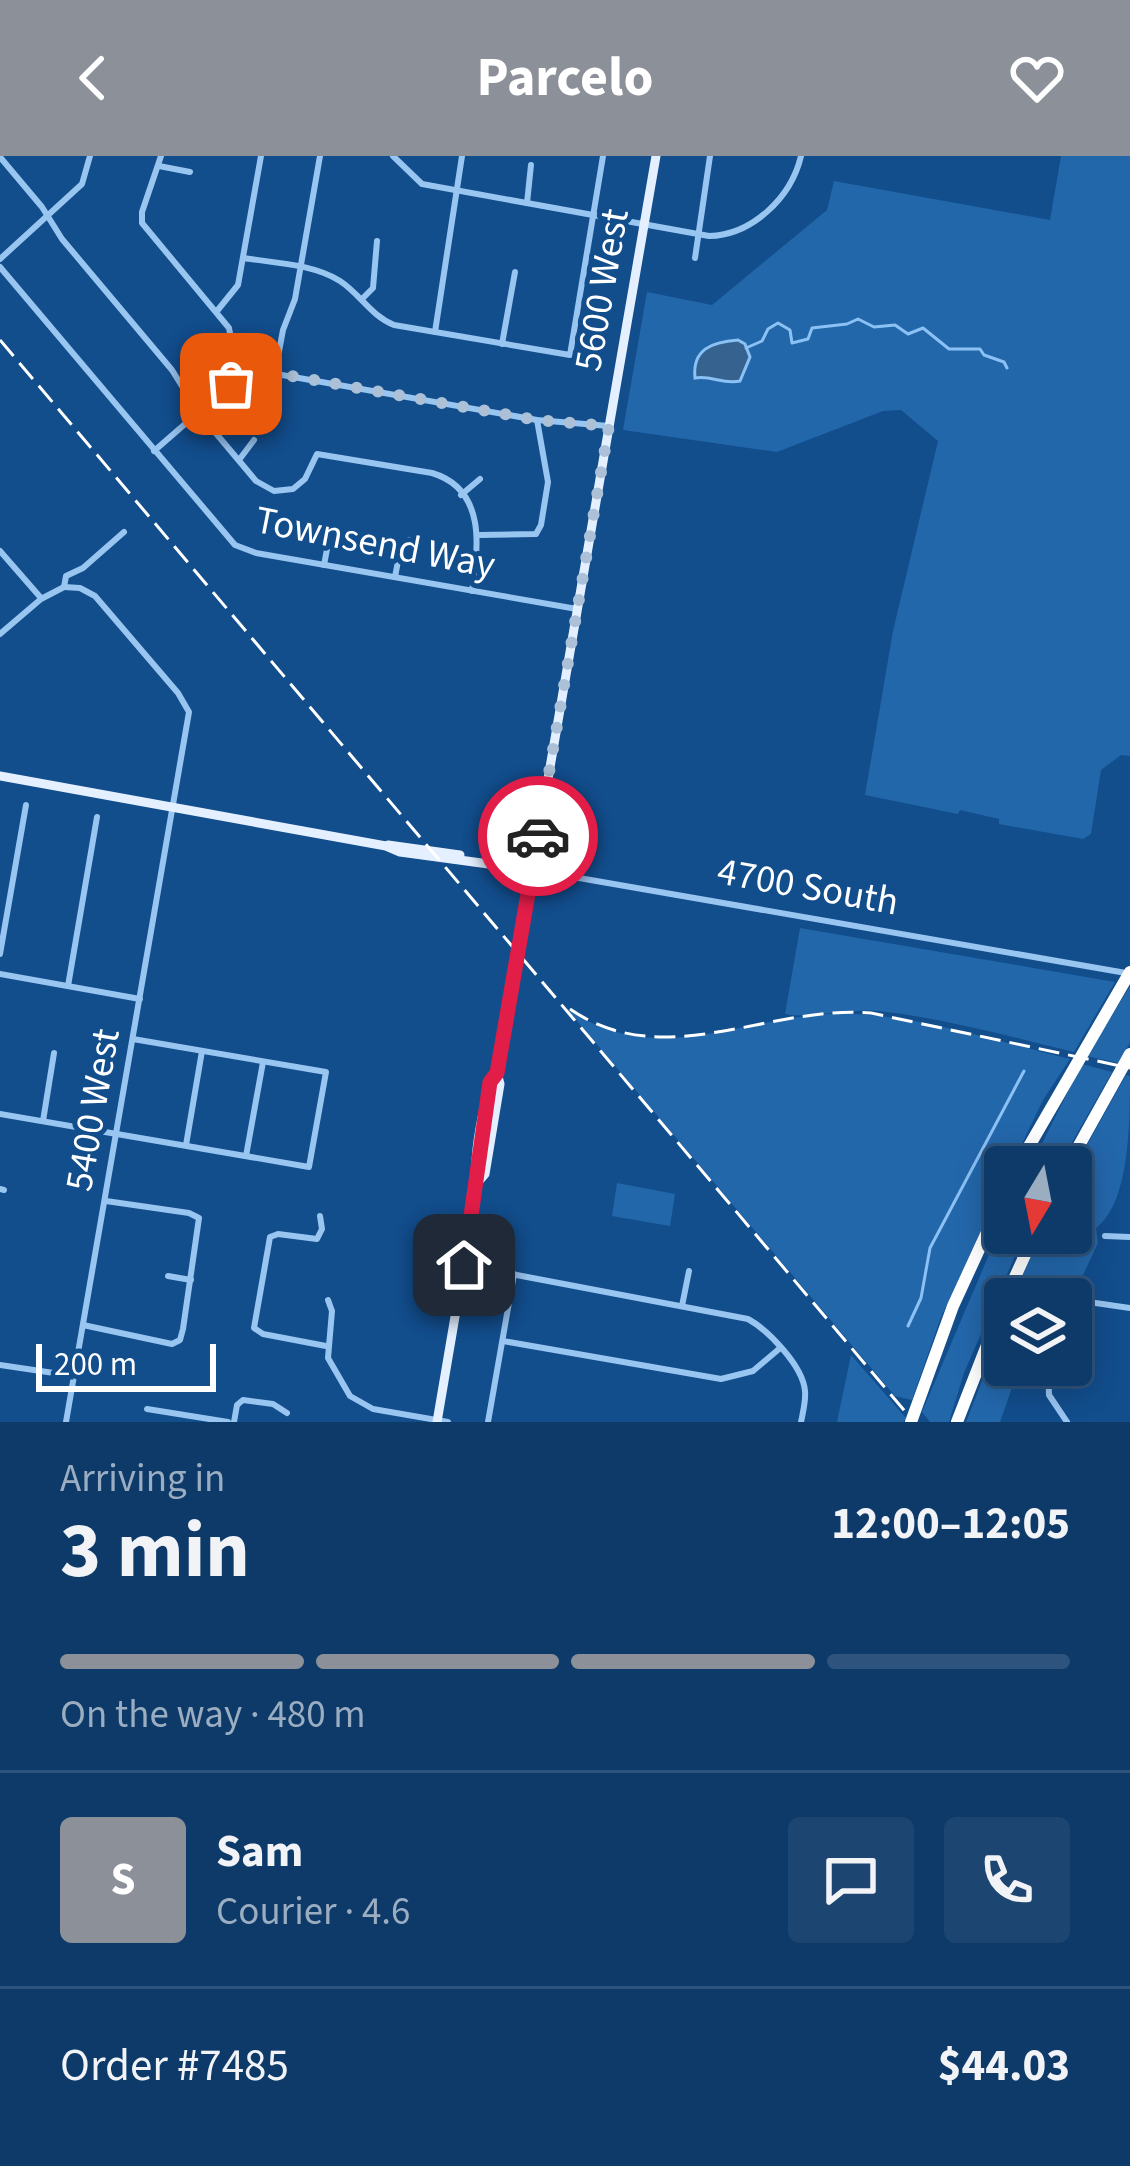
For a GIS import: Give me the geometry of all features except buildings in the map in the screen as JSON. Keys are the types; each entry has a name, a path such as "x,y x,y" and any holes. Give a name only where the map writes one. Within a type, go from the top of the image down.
{"highway":[{"path":"1029,1146 1130,973"},
{"path":"1079,1146 1130,1054"},
{"path":"911,1422 953,1306 984,1238"},
{"path":"957,1422 984,1353"}],"main road":[{"name":"5600 West","path":"440,1421 656,156"},
{"name":"4700 South","path":"0,776 532,870"}],"street":[{"path":"0,263 82,184 90,156"},
{"path":"160,156 142,223 229,328 245,376"},
{"path":"216,312 238,285 261,156"},
{"path":"275,373 320,156"},
{"path":"393,156 422,184 725,235 749,226 784,194 801,156"},
{"path":"435,332 462,156"},
{"path":"244,258 300,267 338,280 385,321 570,356 603,156"},
{"path":"695,258 710,156"},
{"path":"0,157 256,481 274,491 299,485 317,454 438,474 461,495 480,535 472,591"},
{"path":"527,203 531,165"},
{"path":"159,166 190,172"},
{"path":"361,300 373,287 377,242"},
{"name":"Townsend Way","path":"0,263 235,545 256,553 578,609"},
{"path":"502,344 515,272"},
{"path":"154,451 245,376 275,373 537,420 609,426"},
{"path":"480,535 536,535 541,526 548,464 537,420"},
{"path":"239,460 254,440"},
{"path":"461,495 480,479"},
{"path":"0,634 41,599 64,587 66,576 83,568 124,532"},
{"path":"324,565 328,544 337,532"},
{"path":"395,577 399,556 409,540"},
{"path":"0,551 41,599"},
{"name":"5400 West","path":"64,587 95,596 186,703 189,716 66,1422"},
{"path":"0,954 26,805"},
{"path":"68,986 97,818"},
{"name":"4700 South","path":"532,870 1130,973"},
{"path":"0,974 140,999"},
{"path":"0,1114 309,1167 326,1072 133,1039"},
{"path":"186,1145 202,1051"},
{"path":"43,1122 54,1054"},
{"path":"246,1156 263,1062"},
{"path":"83,1325 169,1344 180,1340 191,1280 198,1216 105,1201"},
{"path":"320,1216 322,1229 316,1239 270,1237 255,1330 326,1346"},
{"path":"1105,1235 1130,1237"},
{"path":"464,1265 748,1318 779,1349 803,1384 801,1422"},
{"path":"682,1306 688,1270"},
{"path":"488,1422 514,1274"},
{"path":"168,1276 191,1280"},
{"path":"328,1300 332,1311 326,1346 346,1392 373,1409 440,1421"},
{"path":"1092,1302 1130,1308"},
{"path":"503,1341 721,1379 747,1374 779,1349"},
{"path":"0,1365 74,1376"},
{"path":"1048,1386 1048,1395 1067,1422"},
{"path":"147,1409 231,1422 243,1400 273,1404 287,1413"},
{"path":"370,1422 373,1409"},
{"path":"165,1422 167,1412"}],"shaded area":[{"path":"1061,156 1130,156 1130,756 1121,755 1101,770 1091,834 1083,839 999,824 999,819 960,810 958,814 865,795 893,631 938,441 901,410 883,411 777,452 623,430 647,292 712,305 827,210 834,181 1050,220"},
{"path":"738,340 750,357 740,381 695,378 700,354"},
{"path":"800,928 1115,982 1074,1052 903,1014 868,1010 785,1014"},
{"path":"1130,986 1130,1043 1118,1063 1087,1056"},
{"path":"567,1009 603,1028 673,1038 815,1015 880,1016 1070,1059 1021,1146 984,1146 984,1224 941,1317 912,1400 895,1396"},
{"path":"1082,1064 1112,1072 1070,1146 1041,1146"},
{"path":"1126,1075 1130,1076 1122,1181 1116,1200 1096,1228 1098,1243 1082,1278 1022,1278 1032,1254 1092,1254 1092,1146 1087,1146"},
{"path":"617,1183 675,1194 670,1226 612,1216"},
{"path":"989,1254 1016,1254 1005,1278 984,1278 984,1327 949,1422 930,1422 922,1412"},
{"path":"851,1355 906,1418 904,1422 837,1422"},
{"path":"984,1376 984,1386 1013,1386 1000,1422 966,1422"}],"waterway":[{"path":"746,348 762,341 778,323 790,330 792,343 808,339 812,328 858,319 874,327 895,325 908,334 923,328 949,349 980,349 1007,368"},
{"path":"908,1326 921,1298 930,1248 1024,1071"}],"railway":[{"path":"0,340 914,1422"},
{"path":"570,1009 606,1027 642,1036 680,1036 833,1013 871,1013 1130,1068"}],"way so far":[{"path":"231,384 253,373 275,373 537,420 609,426 538,836"}],"route":[{"path":"464,1265 478,1182 474,1172 490,1082 497,1073 538,836"}]}
